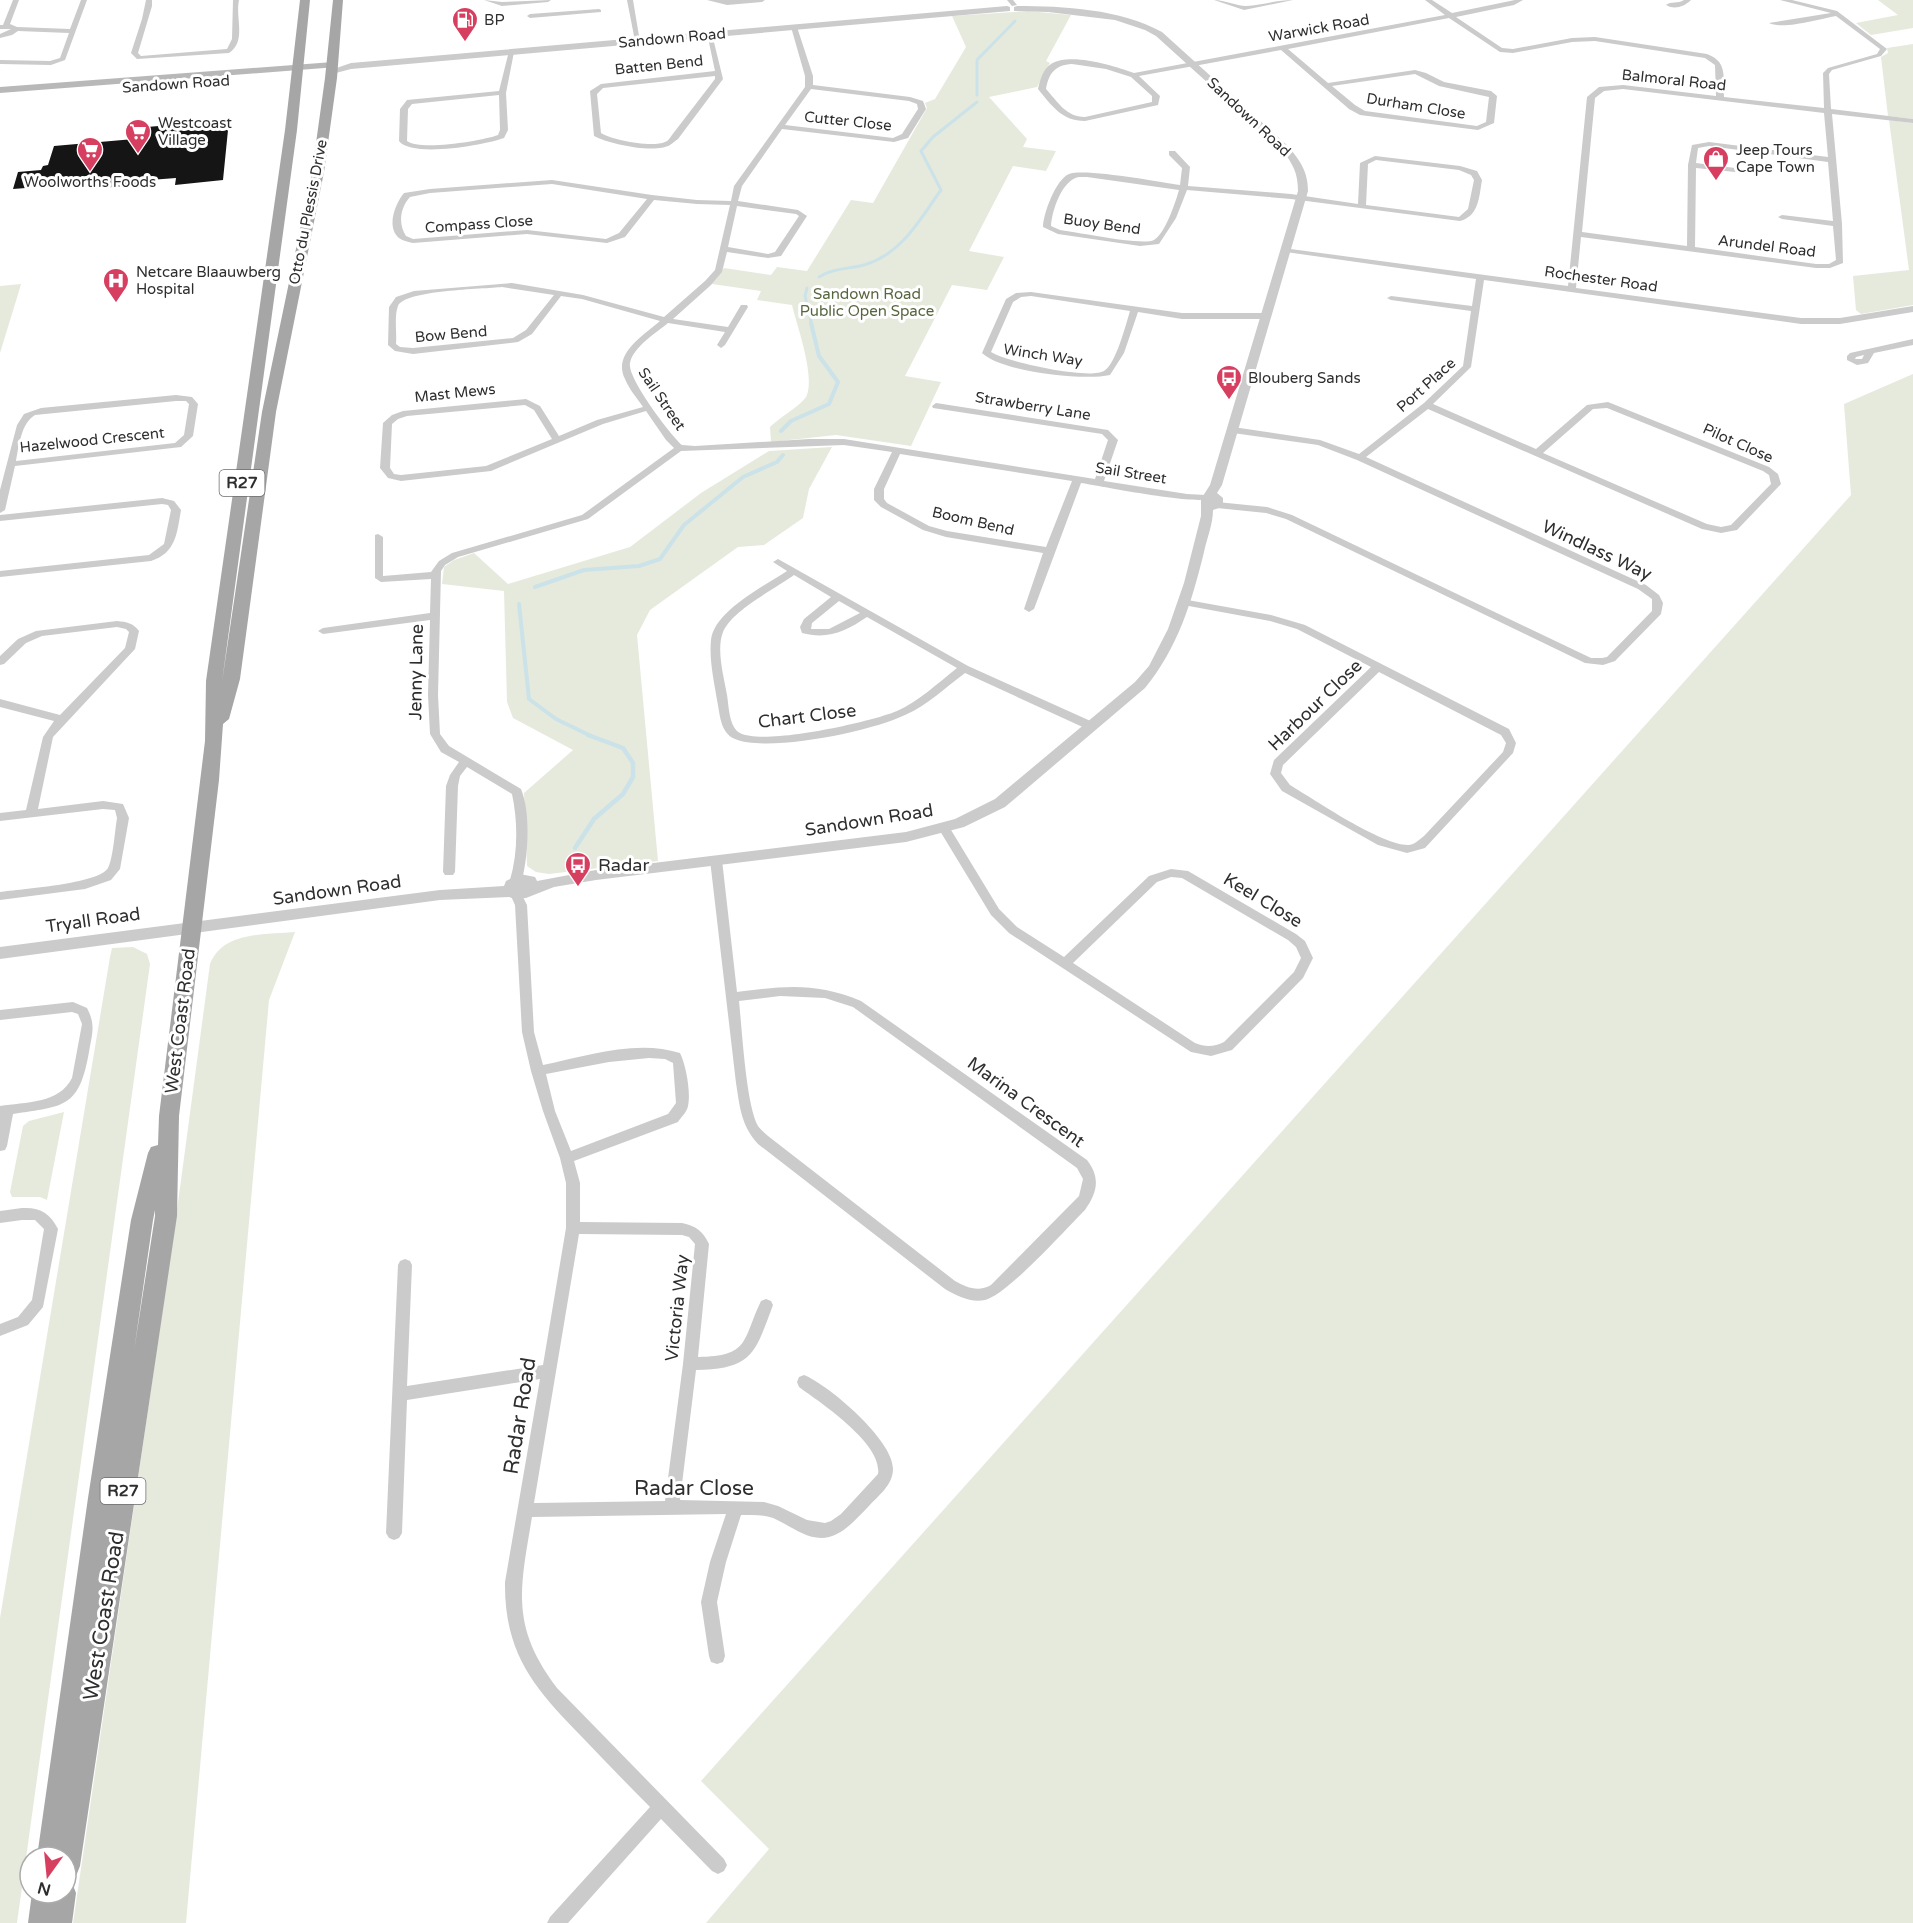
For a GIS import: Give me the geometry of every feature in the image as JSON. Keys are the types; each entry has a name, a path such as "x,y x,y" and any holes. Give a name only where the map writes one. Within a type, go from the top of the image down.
{"main road":[{"name":"Otto du Plessis Drive","path":"191,926 214,741 214,681 298,71 297,61 305,0"},
{"name":"Otto du Plessis Drive","path":"214,741 232,679 268,412 315,189 332,68 338,0"},
{"name":"Sandown Road","path":"0,98 332,68"},
{"name":"Sandown Road","path":"0,90 298,71"},
{"name":"West Coast Road","path":"69,1845 166,1216 169,1116 191,926"},
{"name":"West Coast Road","path":"53,1845 100,1498 142,1220 169,1116"},
{"path":"42,1923 44,1905"},
{"path":"58,1923 60,1905"}],"street":[{"path":"16,0 3,27 73,31"},
{"path":"0,62 59,61 65,57 84,0"},
{"path":"149,0 148,14 141,28 134,53 139,58 229,51 234,45 237,22 234,6 236,0"},
{"path":"487,0 502,4 548,0"},
{"path":"630,0 638,41"},
{"path":"710,0 727,3 762,0"},
{"path":"1217,0 1236,7 1247,8 1290,0"},
{"path":"1428,0 1494,47 1504,50 1595,39 1713,58 1719,65 1720,98"},
{"name":"Warwick Road","path":"1134,75 1451,16 1520,0"},
{"path":"1669,5 1683,4 1688,0"},
{"path":"1783,0 1820,7 1839,14"},
{"name":"Sandown Road","path":"191,926 229,924 440,895 488,891 906,837 944,828 974,817 1000,803 1140,685 1155,668 1169,645 1301,197 1303,178 1291,154 1159,34 1133,22 1061,10 1013,6 875,23 709,34 332,68"},
{"path":"530,16 563,10 599,11"},
{"path":"1772,22 1788,23 1839,14"},
{"name":"Arundel Road","path":"1577,234 1816,266 1830,266 1841,259 1825,74 1827,71 1880,55 1884,51 1881,46 1839,14"},
{"path":"794,27 809,76 808,87"},
{"path":"0,36 13,33 15,28"},
{"name":"Batten Bend","path":"709,34 718,73 718,83 675,137 667,144 651,146 604,140 597,134 593,93 601,86 718,73"},
{"name":"Durham Close","path":"1283,48 1353,107 1369,115 1470,128 1488,125 1494,102 1493,96 1488,93 1442,84 1415,72 1327,85"},
{"path":"502,93 410,102 404,109 403,141 409,146 422,147 498,138 504,130 502,93 511,52"},
{"path":"1060,63 1114,69 1134,75 1156,96 1155,103 1085,119 1065,116 1042,89 1049,70 1060,63"},
{"name":"Sail Street","path":"808,87 740,183 721,264 715,275 632,350 625,364 628,378 679,448 713,449 835,441 1188,497 1211,503"},
{"name":"Cutter Close","path":"780,127 894,141 906,135 922,107 910,99 808,87"},
{"name":"Balmoral Road","path":"1572,289 1592,94 1606,87 1623,87 1913,121"},
{"path":"1691,249 1693,149 1704,144 1832,160"},
{"path":"1173,153 1186,167 1185,187"},
{"name":"Buoy Bend","path":"1185,187 1166,231 1159,240 1151,243 1058,232 1050,229 1046,224 1064,183 1072,176 1089,175 1185,187 1229,193 1301,197 1362,206 1463,218 1472,213 1478,180 1474,173 1465,169 1375,158 1364,163 1362,170 1362,206"},
{"path":"1692,165 1735,170"},
{"name":"Compass Close","path":"652,196 622,235 607,241 527,232 413,241 403,238 398,230 398,210 407,195 552,182 652,196 734,203 798,212 803,217 778,254 768,256 724,249"},
{"path":"1782,217 1838,224"},
{"name":"Rochester Road","path":"1286,250 1812,322 1840,321 1913,309"},
{"name":"Port Place","path":"1360,458 1427,405 1467,367 1480,276"},
{"name":"Bow Bend","path":"560,293 530,332 515,340 413,351 398,350 392,345 394,304 406,295 502,285 560,293 605,301 666,320 730,330"},
{"name":"Winch Way","path":"1135,309 1112,367 1102,375 1080,375 1002,362 989,358 986,353 1009,301 1019,295 1031,294 1210,318 1266,316"},
{"path":"1391,297 1476,309"},
{"path":"721,345 744,306"},
{"path":"1871,351 1913,342"},
{"name":"Hazelwood Crescent","path":"176,398 189,399 194,404 188,436 178,445 11,464 23,422 30,415 41,411 176,398"},
{"name":"Mast Mews","path":"557,440 537,408 526,402 406,413 395,417 388,423 385,468 391,476 401,478 488,469 600,422 648,408"},
{"name":"Pilot Close","path":"1427,405 1713,530 1734,528 1776,484 1773,474 1766,470 1608,405 1590,407 1537,453"},
{"name":"Strawberry Lane","path":"936,406 1105,432 1113,440 1099,483"},
{"name":"Windlass Way","path":"1211,503 1289,517 1589,661 1598,662 1611,659 1657,612 1659,606 1651,592 1360,458 1320,444 1233,430"},
{"path":"378,537 378,576 381,579 436,575 442,563 455,555 585,517 679,448"},
{"name":"Boom Bend","path":"897,451 879,489 879,500 884,505 926,528 946,534 1049,551"},
{"path":"0,510 11,464"},
{"path":"1029,609 1077,480"},
{"path":"0,518 162,501 171,503 176,510 169,546 160,555 151,558 0,574"},
{"path":"778,562 865,614 964,668 1090,726"},
{"name":"Chart Close","path":"794,571 736,611 718,632 716,645 727,724 733,734 743,739 762,740 837,731 869,724 900,714 964,668"},
{"name":"Jenny Lane","path":"436,575 433,728 441,744 465,762 505,783 518,795 521,886"},
{"path":"837,597 808,621 806,631 814,634 829,633 865,614"},
{"name":"Harbour Close","path":"1182,602 1288,622 1378,667 1505,732 1511,743 1508,753 1428,839 1413,848 1401,849 1383,843 1286,788 1275,774 1278,763 1378,667"},
{"path":"323,631 435,616"},
{"path":"0,662 22,641 40,633 117,624 131,627 134,638 130,649 61,719 48,737 31,813"},
{"path":"0,703 61,719"},
{"path":"449,872 452,786 455,775 465,762"},
{"path":"0,817 103,805 119,807 123,818 114,868 107,877 85,885 0,896"},
{"name":"Keel Close","path":"944,828 1003,921 1064,964 1192,1048 1208,1052 1228,1046 1299,975 1307,958 1301,944 1292,937 1192,878 1171,873 1153,879 1064,964"},
{"name":"Marina Crescent","path":"716,860 742,1083 747,1113 753,1129 763,1140 960,1291 984,1294 996,1289 1080,1206 1086,1197 1091,1182 1082,1164 857,1004 830,994 806,990 732,997"},
{"name":"Radar Road","path":"521,886 528,1032 537,1071 567,1158 573,1183 573,1228 512,1601 519,1640 535,1674 551,1694 660,1808 718,1864"},
{"name":"Tryall Road","path":"0,953 191,926"},
{"path":"0,1015 66,1006 83,1011 87,1019 78,1078 73,1088 64,1097 51,1103 4,1110 0,1146"},
{"path":"537,1071 606,1058 664,1052 676,1057 679,1063 681,1108 674,1118 567,1158"},
{"path":"0,1217 26,1213 37,1215 45,1219 51,1229 40,1297 35,1309 23,1321 0,1330"},
{"name":"Victoria Way","path":"573,1228 682,1229 697,1234 702,1244 690,1364 671,1509"},
{"path":"394,1533 405,1265"},
{"path":"690,1364 717,1364 739,1359 750,1347 766,1305"},
{"path":"400,1394 549,1371"},
{"name":"Radar Close","path":"526,1510 736,1507 771,1510 814,1529 830,1529 846,1520 885,1476 887,1464 880,1450 837,1406 804,1382"},
{"path":"717,1656 709,1602 717,1562 736,1507"},
{"path":"556,1923 660,1808"}],"green space":[{"path":"1878,0 1913,0 1913,28 1871,35 1856,23 1898,15"},
{"name":"Sandown Road Public Open Space","path":"1028,11 1071,15 1046,61 1050,63 1037,87 989,97 1027,139 1023,147 1056,151 1046,171 1013,166 969,251 1004,257 987,290 952,285 905,376 941,382 911,446 836,435 771,442 770,427 806,397 808,388 807,365 792,305 757,300 761,291 712,284 724,268 771,275 777,267 807,271 851,200 873,203 927,108 925,103 935,99 966,47 952,16"},
{"path":"1913,44 1913,119 1888,116 1881,57 1888,53 1887,48"},
{"path":"1889,120 1913,123 1913,305 1861,314 1856,310 1853,276 1909,270"},
{"path":"21,284 19,291 0,353 0,286"},
{"path":"1913,374 1913,1923 706,1923 769,1849 701,1781 1851,495 1844,404"},
{"path":"832,447 809,489 803,518 764,545 738,547 650,610 637,635 658,861 549,874 536,872 527,866 524,793 573,750 513,718 507,702 504,591 442,584 444,567 454,560 474,553 508,584 630,547 701,493 769,451"},
{"path":"295,932 269,1000 186,1923 73,1923 76,1905 78,1905 78,1889 175,1225 210,964 216,953 225,946 235,940 258,935"},
{"path":"133,947 147,954 150,964 28,1845 18,1845 19,1905 17,1923 0,1923 0,1618 112,948"},
{"path":"64,1112 47,1200 40,1197 12,1197 10,1192 23,1126 29,1121"}],"building":[{"name":"Westcoast Village","path":"229,120 223,180 175,185 176,178 150,180 149,184 88,189 89,183 13,189 18,172 41,170 43,166 48,165 54,146 134,139 135,135 145,134 147,127"}],"waterway":[{"path":"977,95 977,60 1015,21"},
{"path":"819,277 877,260 900,244 941,190 921,151 933,137 977,102"},
{"path":"807,288 805,296 812,325"},
{"path":"781,431 791,421 829,404 838,382 819,356 811,323"},
{"path":"535,587 584,570 639,566 660,559 684,525 743,477 777,462 783,455"},
{"path":"519,604 529,699 556,719 591,736"},
{"path":"575,848 594,819 623,794 633,777 633,763 623,748 588,735"}],"place":[{"name":"BP","path":"465,43"},
{"name":"Westcoast Village","path":"138,155"},
{"name":"Woolworths Foods","path":"90,173"},
{"name":"Jeep Tours Cape Town","path":"1716,182"},
{"name":"Netcare Blaauwberg Hospital","path":"116,304"},
{"name":"Blouberg Sands","path":"1229,401"},
{"name":"Radar","path":"578,888"}]}
